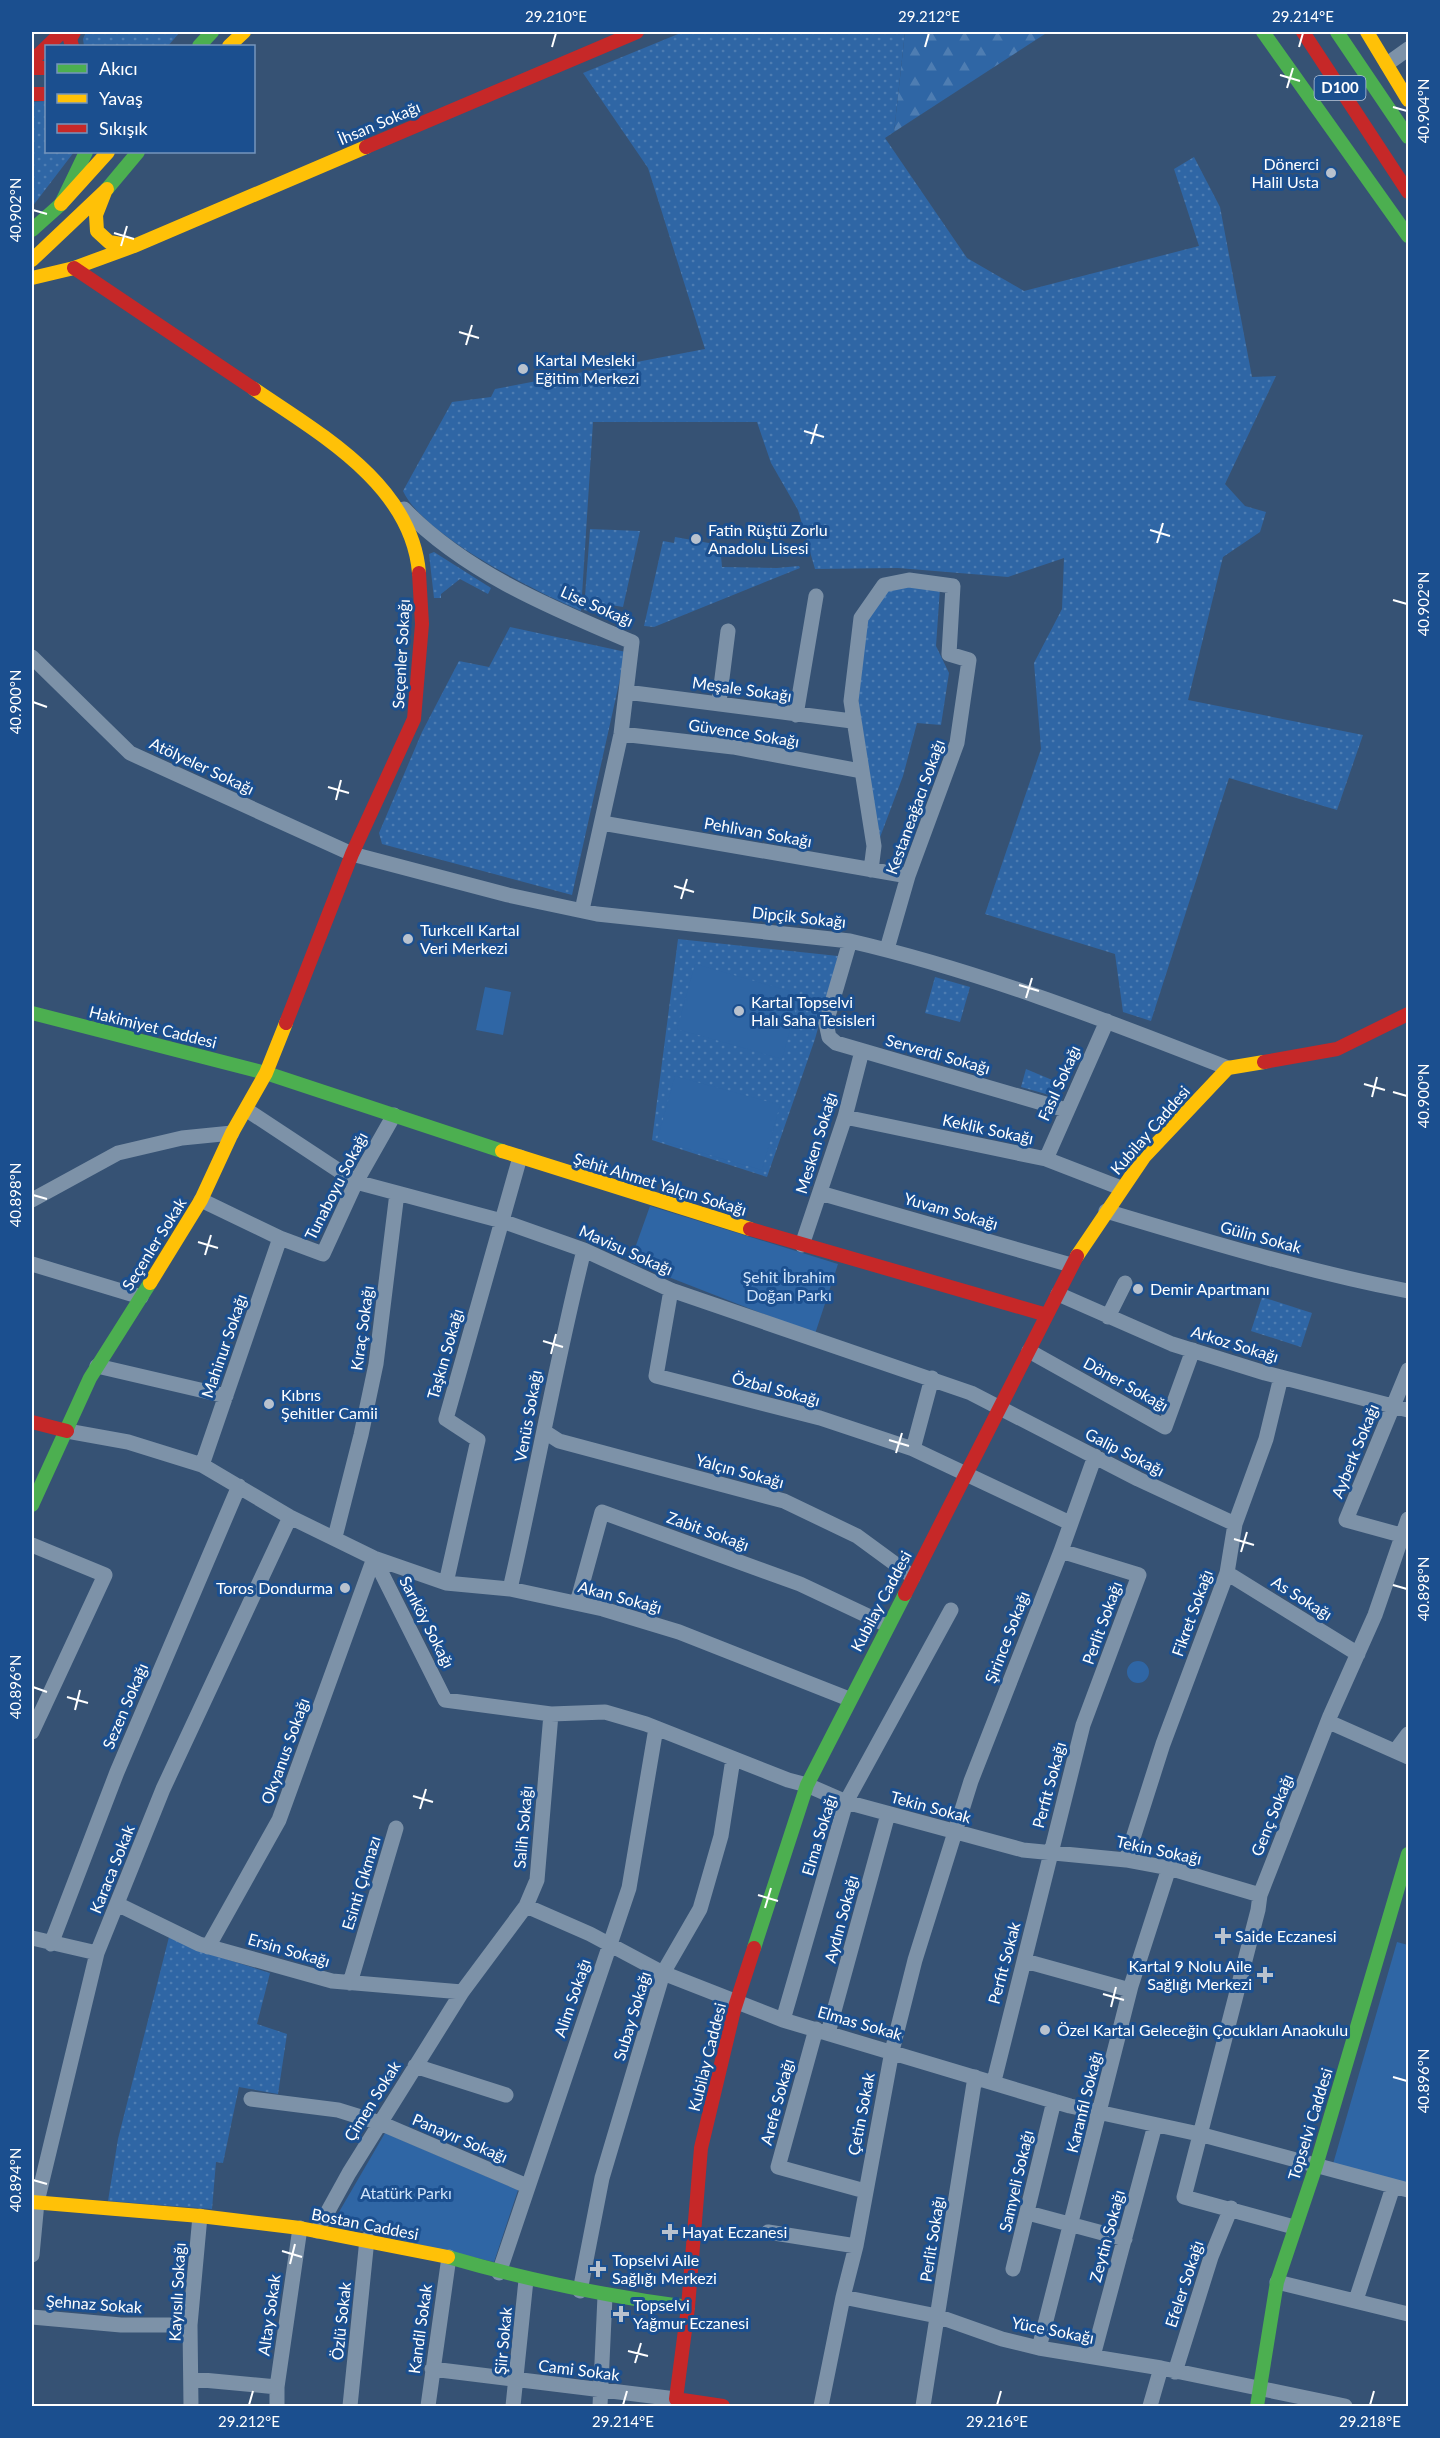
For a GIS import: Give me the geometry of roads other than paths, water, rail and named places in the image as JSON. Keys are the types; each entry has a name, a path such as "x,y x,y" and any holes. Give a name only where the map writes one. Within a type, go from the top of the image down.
{"main road":[{"path":"49,45 62,32"},
{"path":"192,45 211,32"},
{"path":"200,45 211,32"},
{"path":"230,45 244,32"},
{"path":"591,32 605,44"},
{"name":"İhsan Sokağı","path":"32,278 74,268 134,246 637,32"},
{"path":"1263,32 1408,236"},
{"name":"D100","path":"1303,32 1408,192"},
{"name":"D100","path":"1337,32 1408,137"},
{"path":"1367,32 1408,100"},
{"path":"32,61 45,48"},
{"path":"1319,84 1377,145"},
{"path":"61,204 86,153"},
{"path":"32,230 61,204 107,153"},
{"path":"32,260 107,189 137,153"},
{"path":"107,189 95,213 98,232 103,240 112,245 134,246"},
{"name":"Seçenler Sokağı","path":"74,268 325,437 383,488 406,525 417,551 422,624 414,719 352,854 266,1073"},
{"name":"Hakimiyet Caddesi","path":"32,1013 266,1073"},
{"path":"1228,1068 1337,1049 1408,1014"},
{"name":"Kubilay Caddesi","path":"676,2403 688,2307 701,2148 737,2001 807,1785 1071,1266 1121,1188 1144,1157 1228,1068"},
{"name":"Seçenler Sokak","path":"32,1505 98,1366 201,1200 232,1134 266,1073"},
{"name":"Şehit Ahmet Yalçın Sokağı","path":"266,1073 520,1157 802,1245 1047,1316"},
{"path":"32,1422 67,1431"},
{"name":"Topselvi Caddesi","path":"1257,2406 1277,2282 1316,2166 1407,1858"},
{"name":"Bostan Caddesi","path":"34,2202 200,2216 300,2228 449,2257 526,2280 605,2296 688,2307"},
{"name":"Cami Sokak","path":"676,2403 723,2406"}],"street":[{"path":"1387,64 1408,49"},
{"name":"Lise Sokağı","path":"383,488 420,526 510,587 632,642 621,734 582,910"},
{"name":"Kestaneağacı Sokağı","path":"871,870 874,846 852,721 851,700 861,618 884,585 909,580 953,586 950,654 969,660 957,743 908,876 887,949"},
{"path":"796,715 816,596"},
{"path":"719,702 728,631"},
{"name":"Atölyeler Sokağı","path":"32,657 130,753 352,854"},
{"name":"Meşale Sokağı","path":"626,692 719,702 796,715 852,721"},
{"name":"Güvence Sokağı","path":"621,734 733,747 861,771"},
{"name":"Pehlivan Sokağı","path":"602,823 908,876"},
{"name":"Dipçik Sokağı","path":"352,854 508,895 582,910 850,941 887,949 1062,1004 1228,1068"},
{"name":"Serverdi Sokağı","path":"850,941 826,1030 829,1037 836,1043 1066,1110"},
{"name":"Fasıl Sokağı","path":"1046,1159 1107,1021"},
{"name":"Mesken Sokağı","path":"802,1245 845,1117 862,1051"},
{"name":"Mavisu Sokağı","path":"247,1110 356,1182 502,1221 584,1250 671,1290 932,1378 1000,1407"},
{"name":"Tunaboyu Sokağı","path":"201,1200 280,1238 323,1254 356,1182 394,1115"},
{"name":"Keklik Sokağı","path":"845,1117 1046,1159 1121,1188"},
{"path":"32,1200 118,1153 182,1138 232,1134"},
{"name":"Taşkın Sokağı","path":"446,1582 478,1440 446,1419 520,1157"},
{"name":"Kıraç Sokağı","path":"335,1537 362,1435 376,1364 397,1193"},
{"name":"Yuvam Sokağı","path":"820,1193 1071,1266"},
{"name":"Gülin Sokak","path":"1106,1211 1260,1257 1349,1279 1408,1290"},
{"name":"Mahinur Sokağı","path":"202,1465 280,1238"},
{"name":"Venüs Sokağı","path":"510,1589 544,1432 553,1377 584,1250"},
{"path":"32,1264 141,1297"},
{"path":"1108,1317 1125,1283"},
{"name":"Özbal Sokağı","path":"671,1290 656,1376 820,1419 913,1449 1070,1523"},
{"name":"Arkoz Sokağı","path":"1058,1294 1108,1317 1193,1350 1281,1377 1408,1410"},
{"name":"Döner Sokağı","path":"1029,1351 1165,1427 1193,1350"},
{"path":"98,1366 226,1396"},
{"name":"Ayberk Sokağı","path":"1405,1536 1346,1520 1408,1370"},
{"name":"Fikret Sokağı","path":"1126,1860 1163,1744 1227,1573 1235,1524 1266,1439 1281,1377"},
{"path":"913,1449 932,1378"},
{"name":"Galip Sokağı","path":"1000,1407 1138,1479 1235,1524"},
{"path":"67,1431 128,1442 202,1465 290,1517 374,1558"},
{"name":"Yalçın Sokağı","path":"544,1432 559,1441 784,1501 857,1536 913,1576"},
{"name":"Şirince Sokağı","path":"954,1833 971,1781 1061,1551 1095,1456"},
{"name":"Sezen Sokağı","path":"51,1944 117,1772 239,1486"},
{"name":"Zabit Sokağı","path":"577,1603 602,1512 800,1584 887,1625"},
{"name":"Karaca Sokak","path":"32,2255 34,2202 97,1953 164,1789 290,1517"},
{"name":"Genç Sokağı","path":"1231,2208 1184,2197 1260,1895 1405,1536 1408,1519"},
{"path":"32,1545 105,1575 32,1732"},
{"name":"Perlit Sokağı","path":"1061,1551 1139,1575 1083,1725"},
{"name":"Akan Sokağı","path":"374,1558 446,1582 510,1589 577,1603 679,1632 849,1699"},
{"name":"Sarıköy Sokağı","path":"374,1558 446,1700 551,1714 605,1712 656,1728 788,1780 807,1785"},
{"name":"Okyanus Sokağı","path":"208,1947 279,1820 374,1558"},
{"name":"As Sokağı","path":"1227,1573 1358,1654"},
{"name":"Elma Sokağı","path":"783,2020 846,1802 951,1610"},
{"name":"Salih Sokağı","path":"462,1992 526,1906 537,1880 551,1714"},
{"path":"1329,1722 1402,1754 1408,1734"},
{"name":"Perfit Sokağı","path":"1049,1854 1083,1725"},
{"name":"Alim Sokağı","path":"499,2273 629,1888 656,1728"},
{"name":"Subay Sokağı","path":"580,2290 602,2178 663,1973 700,1909 721,1836 733,1759"},
{"name":"Tekin Sokak","path":"807,1785 846,1802 954,1833 1049,1854"},
{"name":"Aydın Sokağı","path":"822,2031 888,1814"},
{"name":"Esinti Çıkmazı","path":"350,1983 396,1828"},
{"name":"Çetin Sokak","path":"821,2406 843,2297 856,2246 892,2051 915,1960 954,1833"},
{"name":"Tekin Sokağı","path":"1049,1854 1074,1854 1126,1860 1169,1868 1260,1895"},
{"name":"Perfit Sokak","path":"994,2081 1004,2034 1025,1962 1049,1854"},
{"name":"Karanfil Sokağı","path":"1039,2348 1130,1990 1169,1868"},
{"name":"Ersin Sokağı","path":"117,1904 208,1947 332,1981 462,1992"},
{"name":"Elmas Sokak","path":"526,1906 609,1944 663,1973 783,2020 994,2081 1054,2101 1199,2134 1408,2190"},
{"path":"32,1938 97,1953"},
{"path":"1025,1962 1130,1990"},
{"name":"Çimen Sokak","path":"317,2231 380,2123 462,1992"},
{"name":"Arefe Sokağı","path":"822,2031 778,2167 865,2191"},
{"path":"415,2066 506,2095"},
{"name":"Perlit Sokağı","path":"923,2406 975,2077"},
{"name":"Panayır Sokağı","path":"250,2099 338,2110 380,2123 527,2187"},
{"name":"Samyeli Sokağı","path":"1013,2269 1054,2101"},
{"name":"Zeytin Sokağı","path":"1093,2356 1155,2125"},
{"path":"1356,2300 1393,2187"},
{"path":"1231,2208 1294,2227"},
{"name":"Efeler Sokağı","path":"1150,2406 1168,2370 1231,2208"},
{"path":"1028,2213 1125,2239"},
{"name":"Kayısılı Sokağı","path":"191,2406 190,2325 200,2216"},
{"name":"Altay Sokak","path":"277,2406 277,2387 300,2228"},
{"path":"768,2232 856,2246"},
{"name":"Özlü Sokak","path":"350,2406 368,2240"},
{"name":"Kandil Sokak","path":"428,2406 449,2257"},
{"name":"Şiir Sokak","path":"513,2406 526,2280"},
{"path":"1277,2282 1408,2314"},
{"path":"600,2399 605,2296"},
{"name":"Yüce Sokağı","path":"843,2297 937,2316 1002,2339 1039,2348 1168,2370 1345,2406"},
{"name":"Şehnaz Sokak","path":"32,2317 121,2325 190,2325"},
{"name":"Cami Sokak","path":"432,2369 517,2380 600,2399 676,2403"},
{"path":"192,2379 277,2387"}],"place":[{"name":"Dönerci Halil Usta","path":"1331,173"},
{"name":"Kartal Mesleki Eğitim Merkezi","path":"523,369"},
{"name":"Fatin Rüştü Zorlu Anadolu Lisesi","path":"696,539"},
{"name":"Turkcell Kartal Veri Merkezi","path":"408,939"},
{"name":"Kartal Topselvi Halı Saha Tesisleri","path":"739,1011"},
{"name":"Demir Apartmanı","path":"1138,1289"},
{"name":"Kıbrıs Şehitler Camii","path":"269,1404"},
{"name":"Toros Dondurma","path":"345,1588"},
{"name":"Saide Eczanesi","path":"1223,1936"},
{"name":"Kartal 9 Nolu Aile Sağlığı Merkezi","path":"1265,1975"},
{"name":"Özel Kartal Geleceğin Çocukları Anaokulu","path":"1045,2030"},
{"name":"Hayat Eczanesi","path":"670,2232"},
{"name":"Topselvi Aile Sağlığı Merkezi","path":"598,2269"},
{"name":"Topselvi Yağmur Eczanesi","path":"621,2314"}],"park label":[{"name":"Şehit İbrahim Doğan Parkı","path":"789,1286"},
{"name":"Atatürk Parkı","path":"406,2193"}]}
